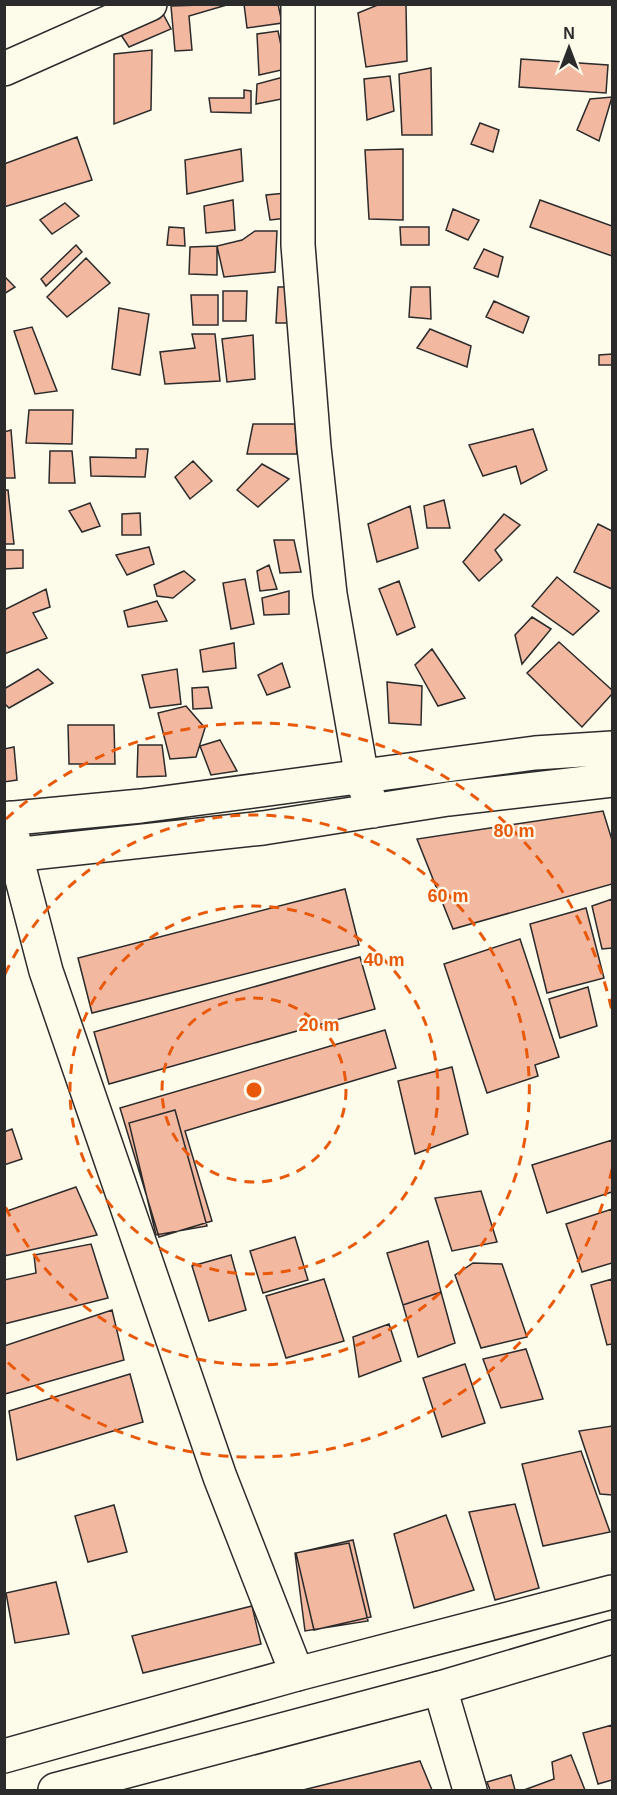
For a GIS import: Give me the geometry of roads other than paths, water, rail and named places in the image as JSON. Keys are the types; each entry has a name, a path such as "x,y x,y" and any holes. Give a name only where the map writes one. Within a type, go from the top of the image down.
{"main road":[{"path":"4,69 150,4"},
{"path":"298,4 298,245 313,435 330,594 362,778 373,811"},
{"path":"297,1674 220,1477 46,971 10,856 7,818 141,806 536,753 612,748"},
{"path":"10,856 263,828 373,811 612,780"},
{"path":"4,1756 297,1674 612,1592"},
{"path":"55,1791 440,1688 612,1637"},
{"path":"440,1688 470,1791"}]}
